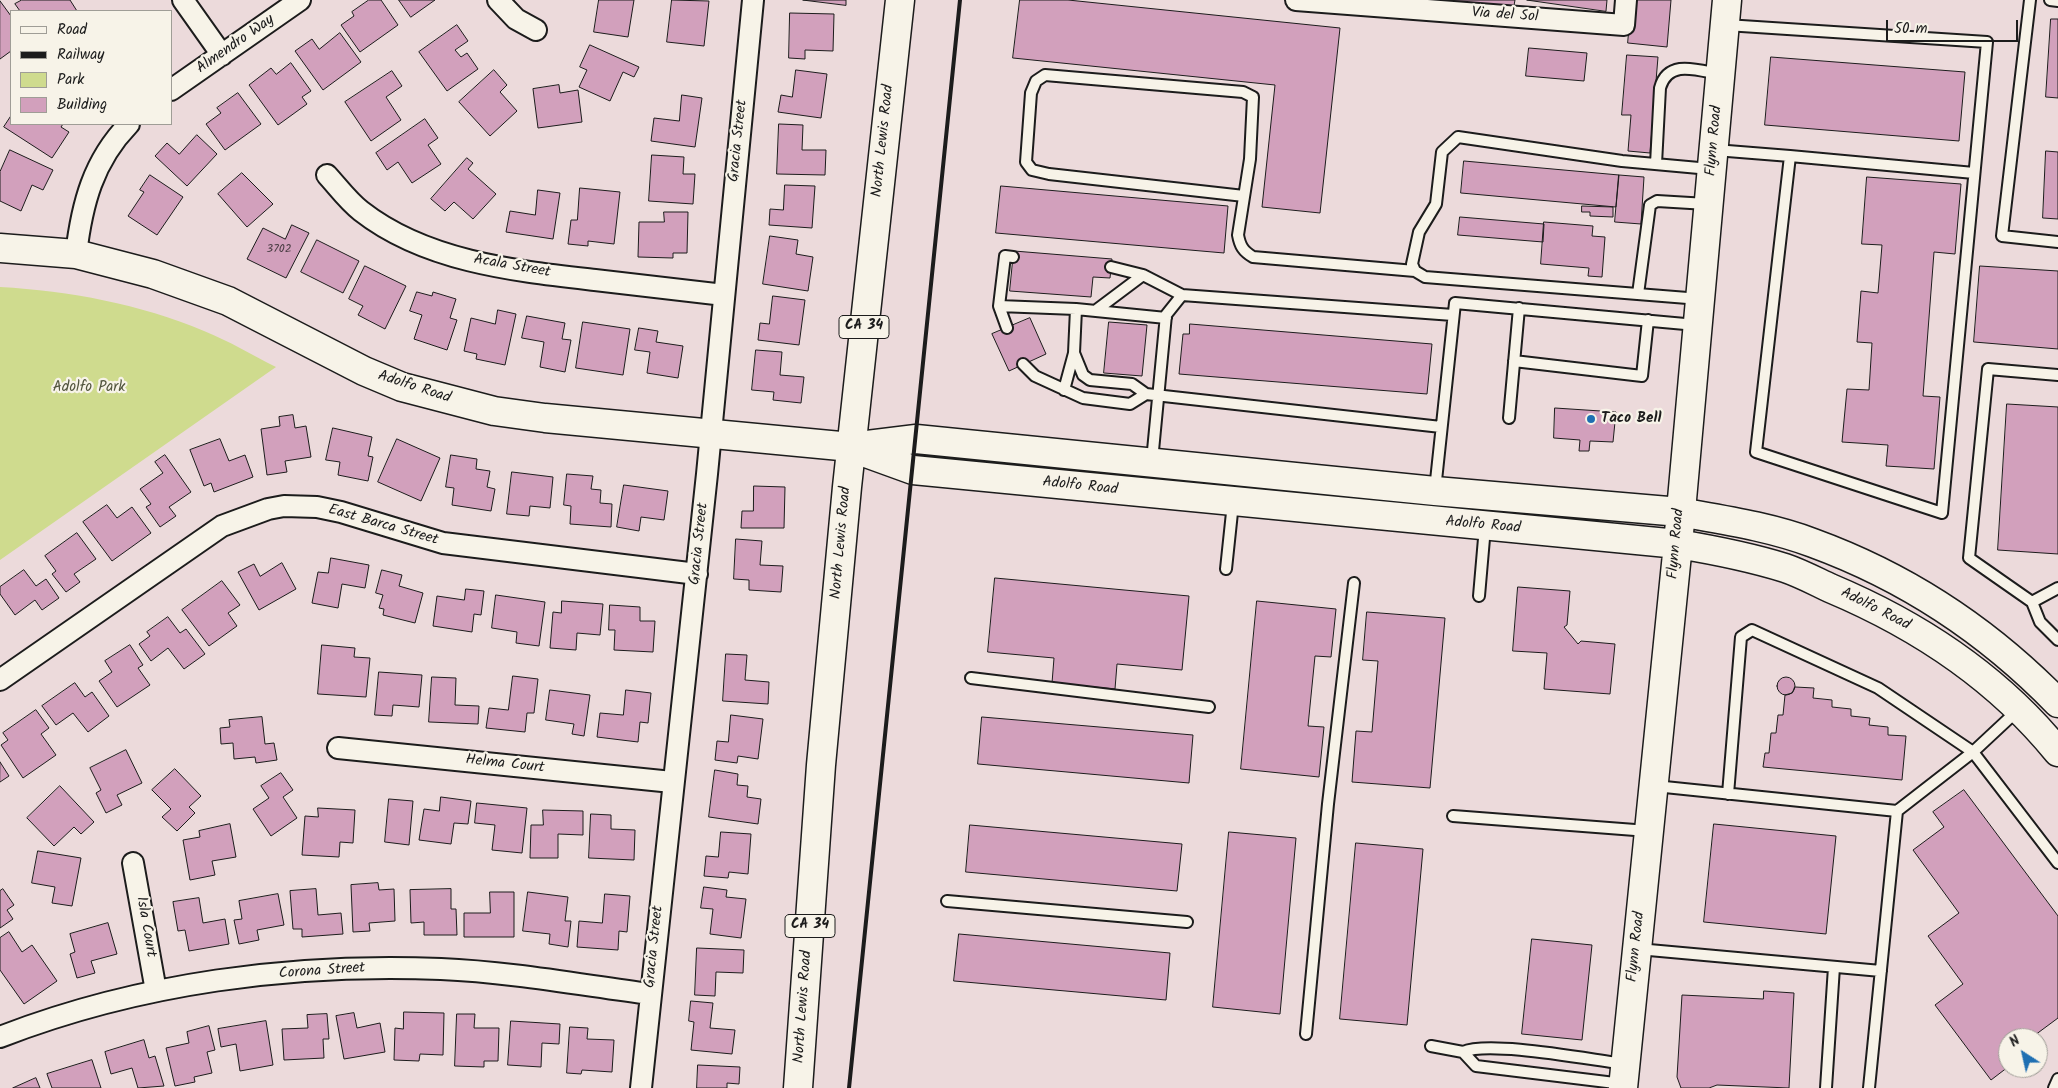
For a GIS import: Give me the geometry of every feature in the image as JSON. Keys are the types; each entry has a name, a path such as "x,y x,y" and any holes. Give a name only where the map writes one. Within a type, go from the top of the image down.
{"main road":[{"name":"North Lewis Road","path":"798,1088 821,765 851,447 900,0"},
{"name":"Flynn Road","path":"1624,1079 1678,544 1726,12"},
{"name":"Adolfo Road","path":"0,248 76,254 153,274 228,301 364,371 440,398 494,411 545,418 851,447 916,439 1152,461 1435,491 1680,512 1782,534 1812,542 1866,565 1955,615 1994,643 2058,703"},
{"name":"Adolfo Road","path":"851,447 913,470 1233,503 1678,544 1716,550 1785,568 1864,602 1898,619 1938,644 1978,674 2018,709 2058,752"}],"street":[{"path":"183,0 222,55"},
{"name":"Almendro Way","path":"172,89 300,0"},
{"path":"498,0 516,19 536,30"},
{"name":"Gracia Street","path":"641,1088 672,782 697,574 752,0"},
{"name":"Via del Sol","path":"1296,0 1624,26 1626,0"},
{"path":"76,254 80,217 94,173 111,145 128,125"},
{"name":"Acala Street","path":"327,175 359,210 382,226 407,239 452,255 542,274 724,295"},
{"name":"East Barca Street","path":"0,680 222,526 252,513 276,508 309,506 341,512 443,543 697,574"},
{"name":"Helma Court","path":"338,748 672,782"},
{"name":"Isla Court","path":"133,863 156,991"},
{"name":"Corona Street","path":"1,1036 84,1008 156,991 295,972 344,969 441,969 507,975 650,994"}],"lane":[{"path":"2030,0 2002,236 2058,242"},
{"path":"2050,0 2058,1"},
{"path":"1726,12 1987,42 1942,513 1756,452 1790,156"},
{"path":"1656,164 1660,88 1663,77 1671,71 1685,68 1721,74"},
{"path":"1244,196 1049,174 1032,170 1026,162 1032,93 1036,81 1044,75 1242,92 1253,97 1250,159 1238,235 1240,245 1245,252 1253,257 1415,271 1425,277 1638,294 1699,312"},
{"path":"1415,271 1412,264 1419,232 1436,204 1442,152 1458,137 1656,164 1790,156 1974,173"},
{"path":"1638,294 1650,205 1657,201 1710,204"},
{"path":"1007,328 999,306 1005,256 1013,257"},
{"path":"1111,267 1143,275 1182,295 1453,314"},
{"path":"1095,311 1143,275"},
{"path":"1152,461 1152,395 1166,318 1182,295"},
{"path":"1435,491 1455,303 1648,320 1699,312"},
{"path":"999,306 1076,309 1166,318"},
{"path":"1509,418 1518,308"},
{"path":"1064,390 1074,352 1076,309"},
{"path":"1514,361 1642,376 1648,320"},
{"path":"1074,352 1083,375 1090,380 1132,384 1152,395 1442,426"},
{"path":"1023,364 1035,376 1084,398 1130,404 1152,395"},
{"path":"2058,375 1988,369 1969,558 2032,602 2040,622 2058,640"},
{"path":"1226,568 1233,503"},
{"path":"1479,596 1485,526"},
{"path":"1306,1034 1328,804 1354,583"},
{"path":"2032,602 2058,588"},
{"path":"1728,794 1741,637 1752,630 1878,688 1973,752 2058,862"},
{"path":"971,678 1209,707"},
{"path":"1654,786 1898,811 1973,752 2018,709"},
{"path":"1868,1088 1898,811"},
{"path":"1453,816 1649,832"},
{"path":"947,901 1187,922"},
{"path":"1637,948 1881,971"},
{"path":"1826,1088 1834,967"},
{"path":"1431,1046 1463,1052 1473,1048 1503,1049 1624,1079"},
{"path":"1463,1052 1476,1066 1624,1079"},
{"path":"2054,1088 2058,1080"}],"green space":[{"name":"Adolfo Park","path":"0,287 104,300 155,313 213,335 276,367 0,560"}],"building":[{"path":"22,0 70,0 76,10 19,10 15,4"},
{"path":"369,0 381,0 398,25 360,52 341,25 354,16 352,12"},
{"path":"399,0 435,0 411,17"},
{"path":"599,0 634,0 628,37 594,32"},
{"path":"672,0 709,1 704,46 667,42"},
{"path":"803,0 846,0 846,5"},
{"path":"1020,0 1068,0 1340,28 1320,213 1262,207 1275,85 1013,58"},
{"path":"1423,0 1515,0 1513,11"},
{"path":"1527,0 1607,0 1606,11"},
{"path":"1632,0 1671,0 1667,47 1628,43"},
{"path":"0,1 10,15 10,52 0,59"},
{"path":"790,13 834,14 833,51 805,50 805,59 789,58"},
{"path":"2051,19 2058,19 2058,98 2046,97"},
{"path":"457,25 468,41 455,50 461,57 467,53 478,69 447,91 419,52"},
{"path":"340,33 361,62 323,90 295,51 312,39 319,49"},
{"path":"590,45 639,67 634,77 623,72 610,101 579,87 587,70 580,67"},
{"path":"1529,48 1587,53 1584,81 1526,76"},
{"path":"1627,55 1658,57 1650,153 1628,151 1631,115 1622,115"},
{"path":"1771,57 1965,72 1959,141 1765,125"},
{"path":"291,63 311,91 302,97 307,104 278,125 249,85 271,68 276,74"},
{"path":"494,70 507,85 500,92 517,111 490,136 459,102"},
{"path":"796,70 827,74 821,118 778,112 781,95 792,97"},
{"path":"392,71 402,86 386,97 401,120 371,141 345,102"},
{"path":"559,85 560,93 578,90 582,122 538,128 533,89"},
{"path":"238,93 261,124 225,150 206,124 221,113 217,108"},
{"path":"682,95 702,98 695,147 651,141 654,118 679,121"},
{"path":"10,118 10,125 62,125 61,127 69,132 52,158 4,127"},
{"path":"425,119 438,138 428,145 441,164 412,183 398,162 387,170 376,153"},
{"path":"779,124 803,125 802,150 826,150 825,175 777,174"},
{"path":"197,135 217,154 187,186 155,156 167,143 179,154"},
{"path":"10,150 53,170 43,190 32,185 21,211 0,201 0,172"},
{"path":"2046,151 2058,152 2058,219 2043,218"},
{"path":"652,155 684,157 683,174 695,174 693,204 649,201"},
{"path":"467,158 473,163 468,169 496,194 473,219 454,202 445,211 431,199"},
{"path":"1464,161 1619,175 1616,207 1461,193"},
{"path":"242,173 273,204 247,227 218,194"},
{"path":"150,175 183,197 157,235 128,216 144,192 140,190"},
{"path":"1619,175 1644,177 1641,224 1615,222"},
{"path":"1867,177 1961,184 1955,254 1934,252 1923,396 1940,397 1934,469 1886,466 1888,445 1842,442 1847,389 1869,390 1872,343 1857,342 1861,291 1878,293 1882,245 1862,244"},
{"path":"785,185 815,186 812,228 769,225 770,209 783,210"},
{"path":"1001,186 1228,206 1224,253 996,233"},
{"path":"580,188 620,192 614,244 588,241 588,246 568,244 571,220 577,220"},
{"path":"538,190 560,193 553,239 506,232 510,211 535,215"},
{"path":"1582,206 1613,207 1613,217 1590,216 1590,212 1582,212"},
{"path":"664,212 688,212 687,253 673,253 673,258 638,257 639,222 664,222"},
{"path":"1460,217 1544,224 1543,242 1458,235"},
{"path":"1544,222 1593,226 1592,236 1605,237 1602,277 1588,276 1589,268 1541,264"},
{"path":"292,225 309,233 286,278 247,259 263,228 285,239"},
{"path":"770,236 798,240 796,254 813,257 808,291 763,284"},
{"path":"317,240 359,261 343,293 301,272"},
{"path":"1014,251 1112,259 1110,278 1093,277 1091,297 1010,291"},
{"path":"365,266 406,286 385,329 358,315 363,306 349,299"},
{"path":"1980,266 2058,271 2058,349 1974,342"},
{"path":"417,292 432,296 433,292 456,299 450,318 457,320 447,350 414,339 422,315 410,311"},
{"path":"773,296 805,300 799,345 758,340 760,323 769,324"},
{"path":"498,310 516,314 505,365 476,359 477,354 464,351 471,318 495,324"},
{"path":"527,316 565,323 562,339 571,340 565,372 540,367 544,342 522,338"},
{"path":"1030,318 1046,354 1009,371 992,334"},
{"path":"583,322 630,329 623,375 576,368"},
{"path":"1109,322 1147,325 1142,376 1104,373"},
{"path":"1190,324 1432,344 1427,394 1179,374 1183,334 1189,334"},
{"path":"639,328 658,331 656,342 683,346 678,378 647,373 650,352 635,350"},
{"path":"756,350 782,352 780,375 804,377 801,403 773,400 774,392 752,390"},
{"path":"2007,404 2058,407 2058,554 1998,550"},
{"path":"1555,408 1616,412 1613,442 1590,441 1589,451 1579,451 1580,440 1554,438"},
{"path":"293,415 295,428 306,426 311,457 285,461 287,472 267,475 261,429 280,426 279,417"},
{"path":"333,428 372,437 368,456 373,457 368,481 338,475 340,462 326,460"},
{"path":"220,439 229,461 245,455 253,477 214,492 211,483 204,486 190,450"},
{"path":"397,439 440,458 421,501 378,482"},
{"path":"165,455 191,492 169,507 176,516 160,527 146,507 151,504 140,489 163,473 155,462"},
{"path":"451,455 477,459 476,469 490,471 487,487 495,489 491,511 452,505 454,488 446,487"},
{"path":"512,472 553,477 550,508 530,506 529,516 507,514"},
{"path":"567,474 593,476 591,489 601,490 600,503 612,504 611,527 570,524 571,506 564,505"},
{"path":"624,485 668,491 664,520 641,517 639,531 617,527"},
{"path":"754,486 785,487 784,528 741,528 742,511 753,511"},
{"path":"107,505 117,518 132,507 151,533 112,561 83,522"},
{"path":"77,533 96,559 74,574 80,582 66,592 52,574 56,571 45,556"},
{"path":"736,539 762,541 760,565 783,566 781,592 749,590 749,580 734,579"},
{"path":"331,558 369,565 365,588 342,584 338,608 312,603 318,572 328,573"},
{"path":"282,563 296,589 259,610 238,572 254,564 260,576"},
{"path":"24,570 36,586 46,579 59,598 42,610 35,600 15,615 0,594 0,587"},
{"path":"382,570 402,575 399,586 423,593 415,623 383,615 384,609 379,608 383,595 376,593"},
{"path":"995,578 1189,596 1182,670 1117,664 1115,689 1052,683 1054,658 988,652"},
{"path":"222,581 240,605 228,613 237,626 209,646 182,610"},
{"path":"1518,587 1570,591 1567,625 1564,627 1578,644 1581,641 1615,644 1610,694 1544,689 1547,653 1513,651"},
{"path":"466,589 484,591 481,615 474,614 472,632 433,626 437,596 464,600"},
{"path":"496,595 545,602 539,646 516,643 517,632 492,628"},
{"path":"562,601 603,604 600,635 577,633 576,650 550,648 553,612 561,613"},
{"path":"1257,601 1336,609 1331,657 1315,656 1308,726 1324,727 1319,777 1241,769"},
{"path":"610,605 640,607 640,621 655,621 653,652 614,650 615,630 609,630"},
{"path":"1367,612 1445,618 1430,788 1352,782 1356,731 1372,732 1378,661 1363,660"},
{"path":"168,617 180,633 186,629 205,654 184,669 168,648 151,661 139,644 150,636 147,632"},
{"path":"130,645 143,665 138,668 150,685 117,707 99,681 112,672 105,661"},
{"path":"322,645 355,648 354,657 370,658 366,697 318,694"},
{"path":"726,654 747,655 745,680 769,682 768,704 723,701"},
{"path":"379,672 422,675 419,707 393,705 392,716 375,715"},
{"path":"513,676 538,679 534,713 527,713 525,732 486,728 489,708 508,710"},
{"path":"432,677 456,678 455,705 479,706 478,724 429,722"},
{"path":"1786,677 1792,680 1795,686 1792,692 1786,695 1780,692 1777,686 1780,680"},
{"path":"75,683 85,697 92,692 109,716 88,732 73,713 56,725 42,706"},
{"path":"1795,687 1814,688 1813,698 1832,700 1832,707 1851,709 1851,716 1870,718 1869,725 1888,727 1888,735 1906,736 1902,780 1763,767 1765,753 1769,753 1771,733 1776,733 1778,715 1783,715 1785,695 1792,693"},
{"path":"550,690 590,695 584,736 572,734 574,724 546,720"},
{"path":"626,690 651,693 648,723 640,722 638,742 597,737 600,713 623,715"},
{"path":"36,710 49,728 41,734 56,755 23,778 1,745 8,740 3,733"},
{"path":"731,715 763,719 758,759 738,756 737,763 715,760 717,741 728,742"},
{"path":"262,717 265,744 274,743 277,760 256,763 255,757 234,759 233,743 221,744 220,728 230,727 229,720"},
{"path":"982,717 1193,735 1189,783 978,764"},
{"path":"126,750 142,783 117,795 122,805 106,813 96,793 101,790 90,768"},
{"path":"0,762 9,776 0,782"},
{"path":"175,769 201,796 189,807 195,813 177,831 162,817 171,809 152,790"},
{"path":"715,770 738,774 737,785 748,786 747,797 761,799 758,824 709,817"},
{"path":"281,773 293,790 283,797 297,818 271,836 253,809 269,798 261,786"},
{"path":"60,786 94,822 81,834 74,827 54,846 27,818"},
{"path":"1964,790 2058,916 2058,1018 2044,1028 1998,1028 1998,1075 1991,1080 1935,1005 1963,984 1928,936 1959,913 1913,850 1944,827 1933,812"},
{"path":"441,797 471,801 468,824 454,823 451,844 419,840 424,809 439,811"},
{"path":"389,799 413,801 409,845 385,842"},
{"path":"477,803 527,808 522,853 492,850 495,825 475,823"},
{"path":"318,808 355,810 353,843 340,842 339,857 302,855 305,816 318,817"},
{"path":"543,810 583,811 583,835 558,834 558,858 530,858 531,825 543,825"},
{"path":"591,814 611,815 611,829 635,830 634,860 589,858"},
{"path":"230,824 236,857 212,861 215,875 190,880 183,840 200,837 199,831"},
{"path":"1714,824 1836,836 1826,934 1704,922"},
{"path":"970,825 1182,844 1177,891 966,872"},
{"path":"721,832 751,834 748,874 729,872 728,878 704,876 706,856 718,857"},
{"path":"1229,832 1296,838 1280,1014 1213,1007"},
{"path":"1356,843 1423,849 1407,1025 1340,1019"},
{"path":"38,851 81,858 72,906 52,903 55,887 32,883"},
{"path":"378,883 379,890 394,889 395,921 369,923 370,931 353,932 351,885"},
{"path":"704,887 727,890 726,897 746,899 741,938 710,934 713,909 701,908"},
{"path":"3,889 14,905 7,910 13,919 0,928 0,891"},
{"path":"316,889 318,915 341,913 343,934 302,937 302,929 293,929 290,891"},
{"path":"451,889 451,909 456,909 457,935 424,935 424,922 411,923 410,890"},
{"path":"490,892 514,892 514,937 464,937 464,913 490,913"},
{"path":"528,892 568,897 565,921 571,921 568,947 549,944 550,934 523,931"},
{"path":"278,894 284,925 257,930 259,940 239,944 234,920 242,919 239,901"},
{"path":"605,894 630,896 627,932 619,931 618,950 577,947 579,921 602,923"},
{"path":"199,898 203,923 225,919 229,944 189,951 185,930 178,931 173,902"},
{"path":"108,923 117,954 91,961 95,973 77,978 70,954 75,952 70,934"},
{"path":"9,932 22,952 32,945 57,981 24,1004 0,970 0,938"},
{"path":"959,934 1170,953 1166,1000 954,981"},
{"path":"1532,939 1592,945 1582,1040 1522,1034"},
{"path":"697,948 744,950 743,973 716,972 715,996 695,995"},
{"path":"1764,991 1794,993 1789,1088 1717,1085 1709,1088 1681,1088 1677,1077 1682,995 1763,999"},
{"path":"691,1001 713,1003 710,1028 735,1030 732,1054 691,1050 694,1022 689,1021"},
{"path":"404,1012 444,1013 443,1055 420,1054 419,1061 394,1060 395,1028 403,1029"},
{"path":"354,1013 357,1028 380,1023 385,1052 344,1059 336,1016"},
{"path":"327,1014 329,1039 323,1039 324,1058 284,1060 282,1029 308,1028 307,1015"},
{"path":"457,1014 475,1014 474,1028 499,1028 498,1061 484,1061 484,1067 455,1066"},
{"path":"266,1021 273,1065 240,1071 236,1044 221,1047 218,1029"},
{"path":"511,1021 560,1024 559,1044 542,1043 541,1067 508,1065"},
{"path":"209,1026 215,1050 207,1052 212,1073 194,1077 195,1082 175,1086 166,1048 189,1043 187,1032"},
{"path":"570,1027 588,1028 587,1039 614,1040 612,1072 582,1070 581,1074 567,1073"},
{"path":"144,1040 149,1058 155,1056 164,1086 138,1088 132,1068 111,1074 105,1052"},
{"path":"92,1060 101,1088 52,1088 47,1074"},
{"path":"698,1065 740,1067 739,1084 727,1083 727,1088 697,1088"},
{"path":"36,1078 40,1088 13,1088"}],"railway":[{"path":"849,1088 960,0"}],"place":[{"name":"Taco Bell","path":"1591,419"}]}
